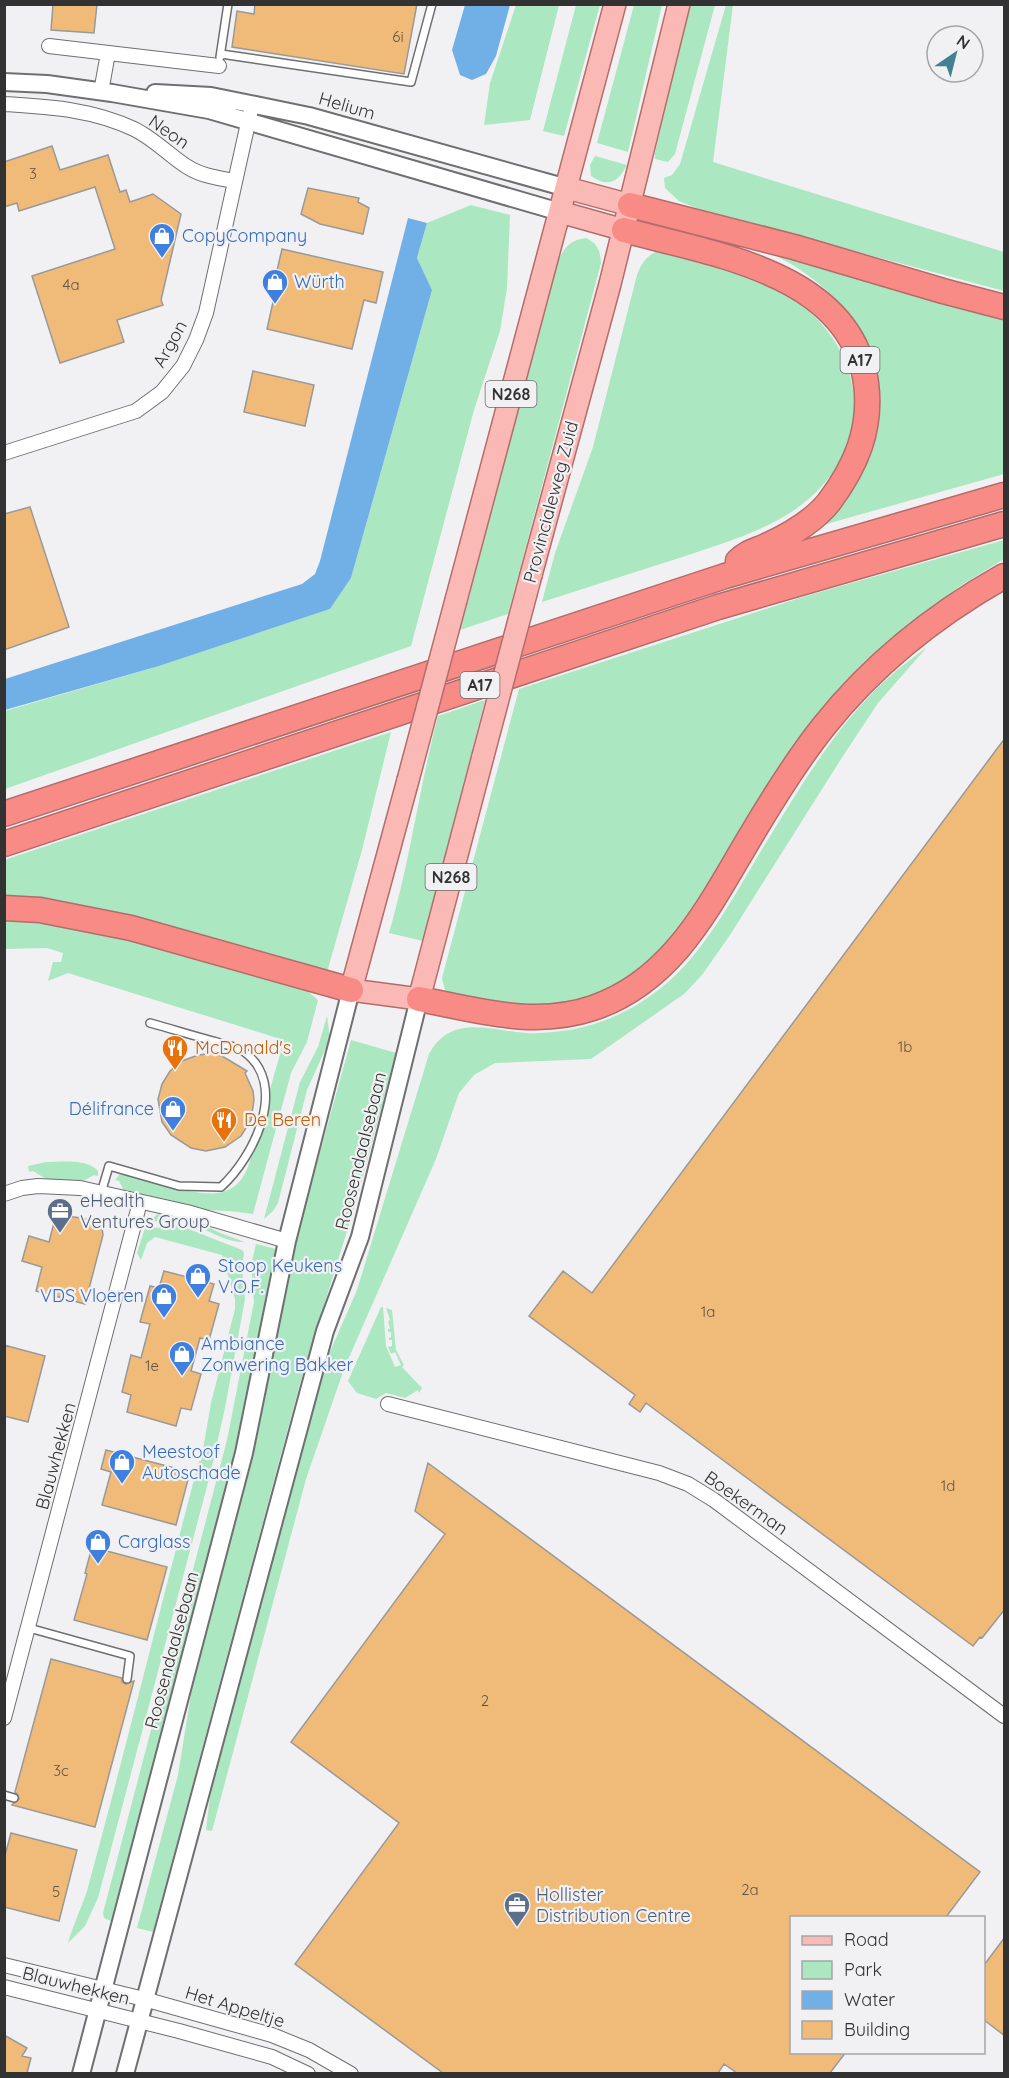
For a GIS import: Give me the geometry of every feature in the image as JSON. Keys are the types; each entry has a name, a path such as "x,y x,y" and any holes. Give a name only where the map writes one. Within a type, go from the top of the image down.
{"highway":[{"path":"630,205 1005,307"},
{"name":"A17","path":"624,230 736,260 804,291 834,314 855,344 864,370 868,401 866,426 859,452 847,476 827,504 801,527 766,546 745,554 725,576"},
{"name":"A17","path":"4,814 725,576 1005,495"},
{"name":"A17","path":"4,844 718,607 1005,524"},
{"path":"419,999 517,1018 559,1016 592,1008 621,996 645,980 668,960 697,926 774,796 825,726 864,681 900,646 932,621 1005,576"},
{"path":"4,908 40,910 131,928 351,990"}],"main road":[{"name":"N268","path":"351,990 615,4"},
{"name":"Provincialeweg Zuid","path":"419,999 624,230 679,4"},
{"path":"567,188 630,205"},
{"path":"560,212 624,230"},
{"path":"351,990 419,999"}],"street":[{"name":"Helium","path":"49,46 108,53 220,60"},
{"path":"106,92 108,53"},
{"name":"Helium","path":"4,82 47,84 106,92 209,110 560,212"},
{"name":"Helium","path":"106,92 179,93 252,103 309,116 567,188"},
{"path":"234,181 252,103"},
{"name":"Neon","path":"4,104 62,107 99,115 136,130 189,168 211,177 234,181"},
{"name":"Argon","path":"4,453 136,411 162,392 183,366 206,313 234,181"},
{"name":"Roosendaalsebaan","path":"81,2073 244,1453 286,1241 351,990"},
{"name":"Roosendaalsebaan","path":"125,2073 325,1331 360,1237 419,999"},
{"path":"4,1194 22,1188 49,1185 80,1188 187,1212 286,1241"},
{"name":"Blauwhekken","path":"4,1718 140,1202"},
{"name":"Boekerman","path":"388,1404 659,1473 688,1484 714,1500 1005,1716"},
{"name":"Blauwhekken","path":"4,1965 103,1989"},
{"name":"Blauwhekken","path":"4,1987 139,2020"},
{"name":"Het Appeltje","path":"103,1989 272,2035 309,2050 351,2073"},
{"name":"Het Appeltje","path":"139,2020 272,2057 308,2073"}],"lane":[{"path":"220,60 228,4"},
{"name":"Helium","path":"220,60 411,82 432,4"},
{"path":"101,1193 108,1166 179,1186 221,1187 236,1173 246,1158 260,1126 266,1096 264,1082 260,1068 242,1050 150,1023"},
{"path":"29,1628 130,1656 128,1679"},
{"path":"4,1795 14,1798"}],"green space":[{"path":"516,5 559,5 530,120 484,125 490,83"},
{"path":"576,5 600,5 564,136 543,131"},
{"path":"634,5 662,5 628,152 597,143"},
{"path":"689,5 715,5 675,154 668,162 655,159 655,153"},
{"path":"726,5 733,5 713,162 1004,252 1004,291 701,210 679,201 665,188 664,178 672,175 680,164"},
{"path":"595,156 627,165 616,179 603,182 591,176 590,165"},
{"path":"471,205 510,215 507,288 500,331 474,410 411,646 5,789 5,711 159,666 330,609 351,578 432,290 417,258 427,223"},
{"path":"586,238 598,248 601,263 508,614 460,630 559,258 570,244"},
{"path":"668,248 766,283 794,299 823,325 842,354 852,385 854,416 846,447 831,476 806,501 774,522 713,547 542,602 555,553 593,447 637,275 648,257"},
{"path":"772,254 1004,316 1004,474 823,525 852,484 870,451 877,423 875,400 861,339 850,316 842,305 808,275"},
{"path":"1004,540 1004,559 960,586 889,644 676,940 624,982 593,995 555,1004 524,1006 456,997 445,990 442,978 519,689 806,596"},
{"path":"927,647 878,703 730,935 702,975 684,994 591,1059 495,1063 474,1075 459,1093 436,1159 344,1369 306,1479 212,1831 206,1830 212,1779 322,1370 357,1290 429,1054 438,1041 448,1033 459,1029 472,1027 535,1033 575,1029 612,1017 636,1006 657,991 674,976 705,941 794,798 837,734 888,678"},
{"path":"485,700 423,941 389,933 438,716"},
{"path":"391,732 362,850 327,972 157,922 58,901 5,897 4,860"},
{"path":"5,918 105,932 305,989 318,1000 307,1042 291,1073 253,1214 204,1210 124,1191 119,1181 115,1180 123,1174 203,1193 224,1192 233,1187 248,1167 284,1040 68,973 48,981 53,962 61,962 63,953 47,948 5,949"},
{"path":"327,1016 330,1039 307,1090 278,1203 264,1219 300,1082 318,1047"},
{"path":"351,1040 396,1053 357,1199 302,1376 153,1932 137,1928 178,1775 193,1682 255,1443 298,1232"},
{"path":"46,1162 81,1162 98,1171 98,1176 94,1175 83,1181 46,1179 33,1171 29,1172 28,1166"},
{"path":"166,1212 201,1223 245,1242 228,1240 178,1219 150,1221 156,1215"},
{"path":"171,1224 242,1250 244,1253 242,1268 245,1299 210,1475 98,1898 85,1926 68,1943 87,1891 116,1784 199,1461 201,1461 211,1403 235,1309 235,1299 222,1255 155,1237 147,1243 141,1260 137,1253 145,1228 148,1226 157,1228"},
{"path":"256,1244 276,1249 230,1473 111,1921 104,1918 103,1913 227,1440 254,1302 251,1265"},
{"path":"381,1307 383,1307 386,1346 395,1367 401,1365 395,1352 391,1354 388,1347 392,1346 392,1340 389,1340 391,1332 388,1332 390,1329 388,1321 390,1320 386,1308 392,1310 396,1350 404,1365 402,1367 422,1388 419,1393 418,1390 405,1398 386,1393 376,1399 357,1393 348,1381"}],"water":[{"path":"465,5 510,5 496,56 486,74 472,80 460,75 452,50"},
{"path":"408,218 427,223 417,258 432,290 351,578 330,609 159,666 5,710 5,679 302,584 315,574"}],"building":[{"path":"53,4 97,4 94,33 51,30"},
{"path":"255,4 417,4 404,74 232,47 237,11 254,14"},
{"path":"52,146 60,170 108,155 120,192 126,190 130,202 153,194 181,214 161,300 163,305 117,320 124,342 60,363 32,276 115,249 95,187 19,211 17,203 4,207 4,162"},
{"path":"308,188 359,198 358,202 369,208 363,234 320,224 301,214"},
{"path":"282,249 383,272 376,303 364,300 352,349 267,329"},
{"path":"253,371 314,385 305,426 244,412"},
{"path":"30,507 69,627 4,650 4,514"},
{"path":"1005,738 1005,1609 973,1646 646,1403 640,1412 629,1404 635,1395 529,1316 563,1271 592,1293"},
{"path":"207,1052 222,1056 247,1071 245,1073 253,1091 254,1100 251,1120 241,1136 225,1147 206,1151 191,1148 171,1135 162,1122 158,1099 162,1084 170,1071 182,1061 207,1054"},
{"path":"56,1215 82,1218 97,1222 102,1227 103,1235 85,1304 36,1291 42,1267 22,1261 29,1236 49,1242"},
{"path":"164,1271 214,1284 209,1301 219,1304 209,1340 200,1338 191,1371 201,1374 191,1410 181,1408 176,1426 127,1412 131,1395 122,1392 131,1355 141,1358 150,1324 140,1322 150,1286 159,1288"},
{"path":"4,1345 45,1356 28,1422 4,1416"},
{"path":"106,1450 190,1472 176,1525 102,1505 111,1472 101,1469"},
{"path":"428,1463 980,1872 947,1916 790,1916 790,2054 844,2054 830,2073 737,2073 724,2064 718,2073 443,2073 295,1964 399,1823 291,1742 445,1534 415,1511"},
{"path":"92,1547 167,1567 147,1640 74,1620"},
{"path":"51,1659 122,1678 122,1682 126,1684 134,1681 95,1827 12,1805 19,1799 15,1792"},
{"path":"11,1833 77,1850 59,1921 4,1907 4,1859"},
{"path":"1005,1937 1005,2036 985,2021 985,1964"},
{"path":"4,2035 27,2048 22,2056 31,2058 27,2073 4,2073"}],"place":[{"name":"CopyCompany","path":"162,259"},
{"name":"Würth","path":"275,305"},
{"name":"McDonald's","path":"175,1071"},
{"name":"Délifrance","path":"173,1132"},
{"name":"De Beren","path":"224,1143"},
{"name":"eHealth Ventures Group","path":"60,1234"},
{"name":"Stoop Keukens V.O.F.","path":"198,1299"},
{"name":"VDS Vloeren","path":"164,1319"},
{"name":"Ambiance Zonwering Bakker","path":"182,1377"},
{"name":"Meestoof Autoschade","path":"122,1485"},
{"name":"Carglass","path":"98,1565"},
{"name":"Hollister Distribution Centre","path":"517,1928"}]}
